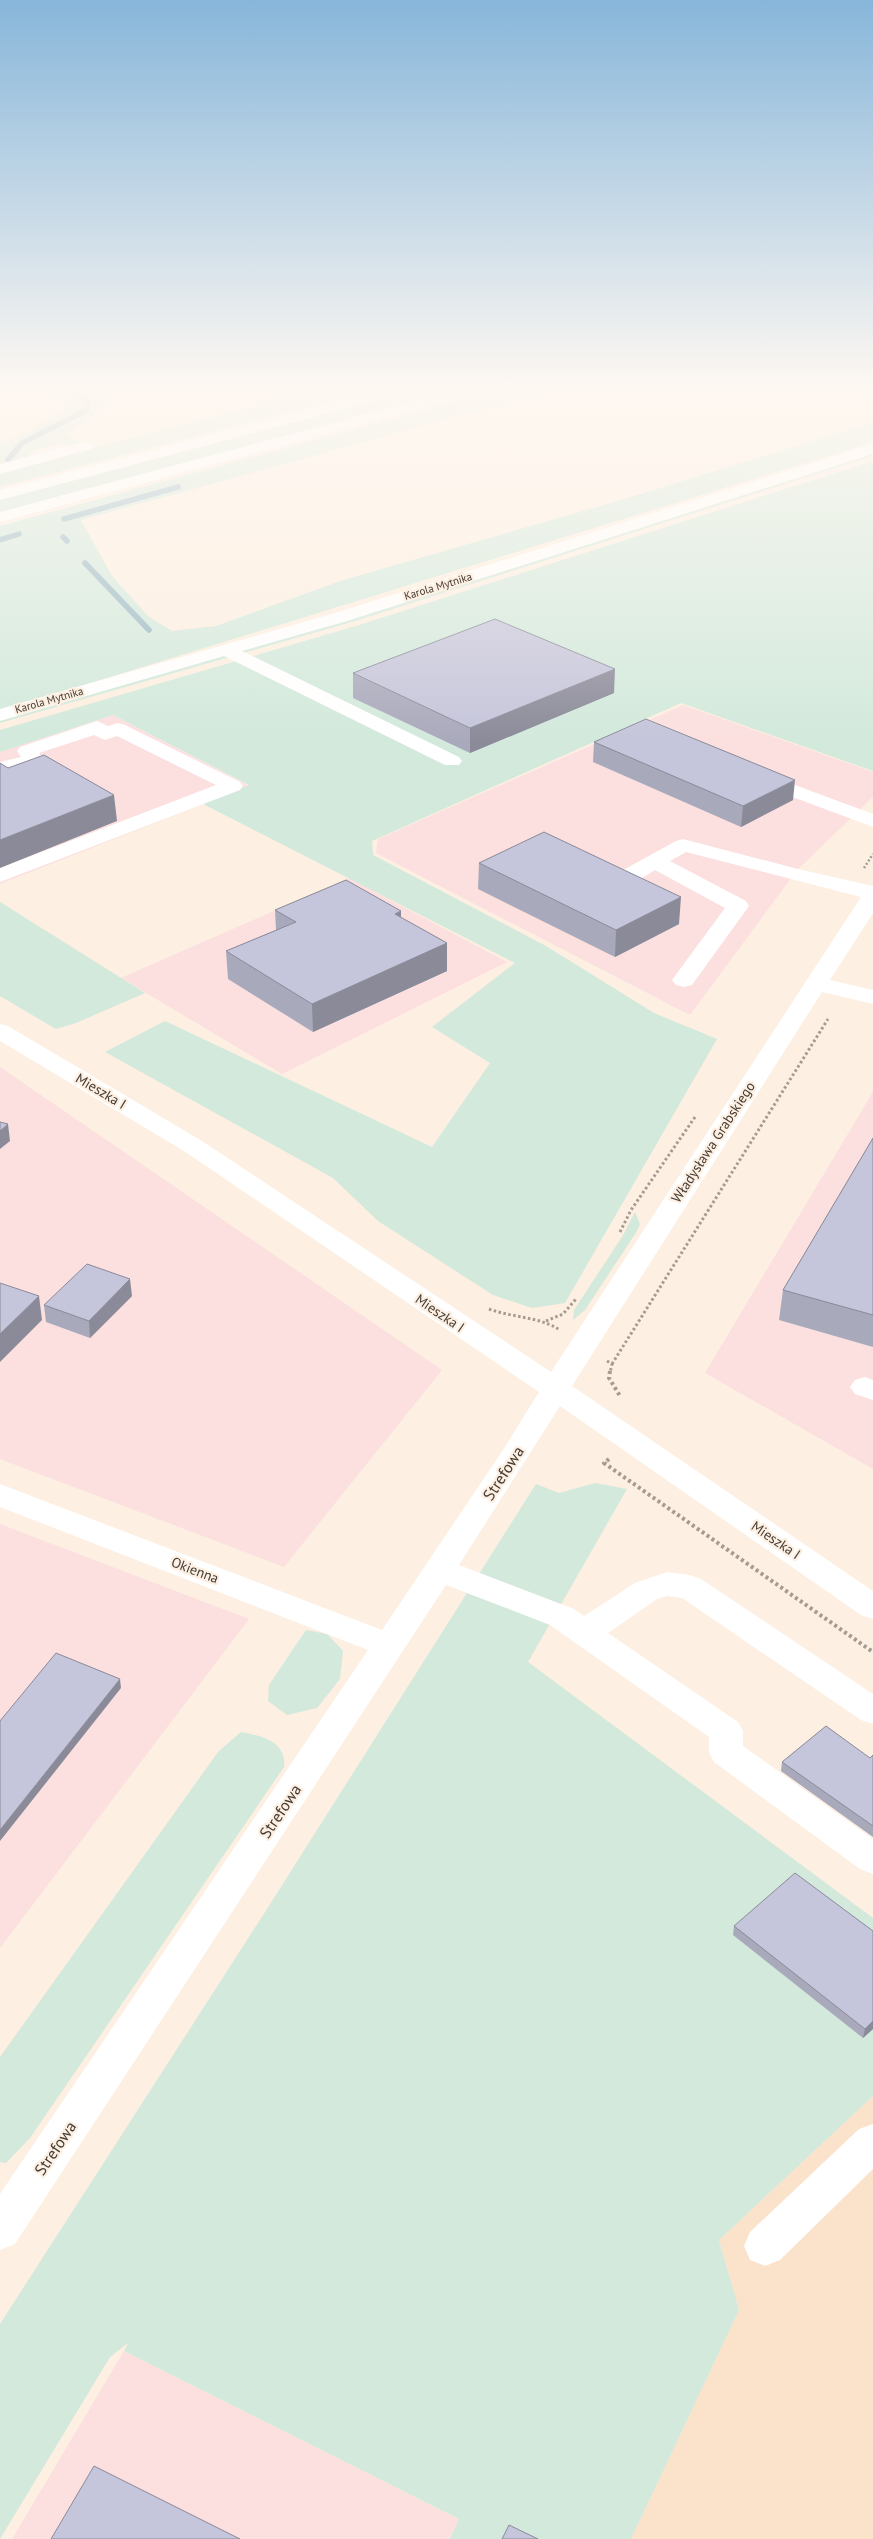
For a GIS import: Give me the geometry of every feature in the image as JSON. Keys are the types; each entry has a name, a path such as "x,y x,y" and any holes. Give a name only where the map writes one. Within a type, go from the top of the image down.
{"main road":[{"path":"0,517 39,506"},
{"name":"Karola Mytnika","path":"0,715 341,616 690,506"},
{"path":"225,650 452,761"},
{"path":"0,768 34,760 27,751 97,728 105,734 118,730 233,786 0,876"},
{"path":"745,772 873,821"},
{"path":"615,884 683,845 873,894"},
{"path":"654,862 738,906 684,980"},
{"name":"Władysława Grabskiego","path":"554,1388 873,894"},
{"path":"816,984 873,996"},
{"name":"Mieszka I","path":"0,1031 193,1146 554,1388 873,1607"},
{"name":"Strefowa","path":"7,2207 390,1646 438,1570 514,1457 554,1388"},
{"name":"Okienna","path":"0,1495 390,1646"},
{"path":"438,1570 562,1617 585,1632 726,1732 726,1752 873,1859"},
{"path":"585,1632 646,1591 667,1584 690,1587 873,1711"},
{"path":"766,2246 873,2142"}],"path":[{"path":"612,1364 845,990"},
{"path":"604,1463 873,1652"}],"shaded area":[{"path":"683,705 873,772 873,797 797,870 690,1015 376,853 378,839"},
{"path":"113,715 249,786 0,884 0,752"},
{"path":"349,878 507,962 282,1074 121,978"},
{"path":"0,1067 442,1370 284,1567 0,1459"},
{"path":"873,1092 873,1469 705,1373"},
{"path":"0,1524 249,1619 0,1948"},
{"path":"873,2096 873,2539 631,2539 739,2310 719,2240"},
{"path":"124,2351 459,2519 450,2539 12,2539"}],"green space":[{"path":"0,506 24,506 0,513"},
{"path":"72,506 130,506 81,520 112,576 149,617 172,631 216,626 340,581 599,506 664,506 0,711 0,526"},
{"path":"701,506 715,506 352,622 0,723 0,720"},
{"path":"730,506 873,506 873,771 681,703 372,841 373,855 546,946 654,1013 717,1039 565,1303 532,1308 493,1295 378,1221 333,1178 105,1052 165,1021 432,1147 490,1063 432,1027 515,963 203,804 249,785 113,715 0,752 0,730 359,625"},
{"path":"0,902 145,993 76,1023 56,1029 0,996"},
{"path":"635,1212 640,1224 637,1231 585,1310 573,1320 574,1310 622,1237"},
{"path":"595,1483 627,1489 528,1662 873,1918 873,2096 719,2240 739,2310 631,2539 450,2539 459,2519 124,2351 128,2343 110,2357 0,2539 0,2324 267,1909 536,1484 559,1493"},
{"path":"306,1630 327,1634 343,1651 340,1679 317,1708 287,1715 268,1701 269,1685"},
{"path":"241,1732 257,1735 271,1741 281,1751 284,1758 284,1767 30,2138 6,2163 0,2162 0,2057 218,1752"}],"building":[{"path":"495,619 615,669 470,728 353,673"},
{"path":"646,719 795,780 743,806 594,742"},
{"path":"44,755 114,795 0,840 0,763 8,768"},
{"path":"544,832 681,897 616,930 479,863"},
{"path":"346,880 401,911 395,914 447,943 312,1004 226,951 296,922 275,910"},
{"path":"0,1122 8,1124 0,1131"},
{"path":"873,1138 873,1315 783,1290"},
{"path":"87,1264 130,1279 89,1321 44,1305"},
{"path":"0,1283 39,1296 0,1334"},
{"path":"56,1653 120,1679 0,1830 0,1721"},
{"path":"826,1726 870,1758 873,1755 873,1826 782,1762"},
{"path":"795,1873 873,1931 873,2021 865,2029 734,1926"},
{"path":"94,2466 240,2539 51,2539"},
{"path":"509,2525 538,2539 502,2539"}],"waterway":[{"path":"64,519 109,506"},
{"path":"0,540 19,534"},
{"path":"63,537 67,541"},
{"path":"85,563 149,630"}]}
